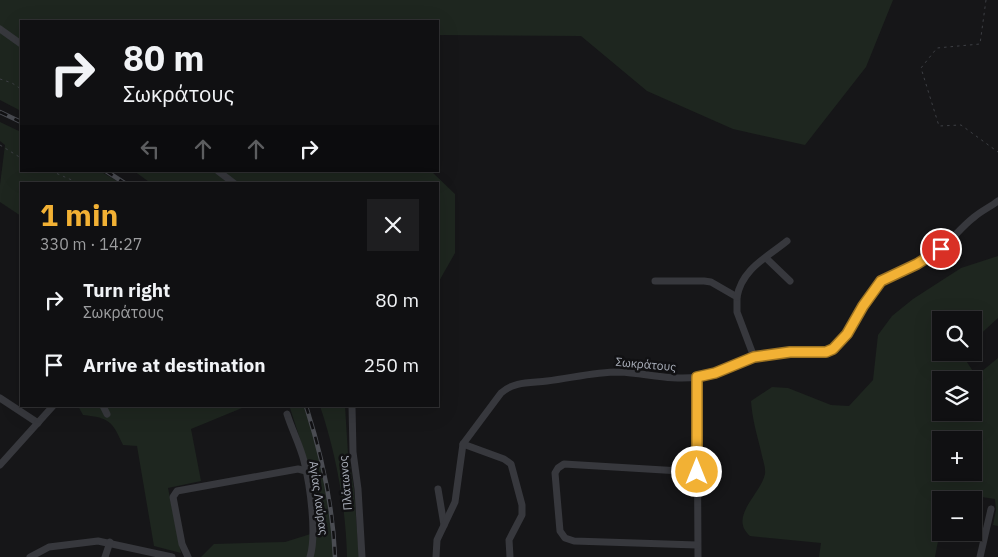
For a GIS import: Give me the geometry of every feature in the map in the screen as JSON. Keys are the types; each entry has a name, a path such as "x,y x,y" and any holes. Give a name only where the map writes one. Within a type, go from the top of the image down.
{"street":[{"path":"0,29 20,43"},
{"path":"219,172 233,182"},
{"name":"Σωκράτους","path":"436,557 436,544 457,494 460,454 463,444 501,393 513,385 606,372 629,372 668,378 697,377 715,373 754,357 790,352 826,352 833,349 847,334 863,306 881,281 936,253 972,219 998,201"},
{"path":"754,357 737,312 739,286 747,272 787,241"},
{"path":"766,258 790,281"},
{"path":"654,281 711,282 737,297"},
{"path":"697,377 698,557"},
{"path":"0,398 38,423"},
{"path":"0,465 52,407"},
{"path":"104,407 108,414"},
{"name":"Πλάτωνος","path":"352,407 353,452 358,489 362,557"},
{"name":"Αγίας Λαύρας","path":"287,414 304,460 306,471 314,544 310,557"},
{"path":"463,444 504,459 509,462 512,468 522,505 522,514 509,540 510,557"},
{"path":"697,472 564,464 555,473 560,531 565,538 574,541 697,545"},
{"path":"188,557 182,544 174,498 175,493 179,490 298,469 306,471"},
{"path":"438,489 444,526"},
{"path":"980,557 991,509"},
{"path":"30,557 49,548 87,541 110,542 172,557"},
{"path":"105,557 110,542"}],"path":[{"path":"986,0 980,44 936,48 921,68 939,126 961,125 998,152"},
{"path":"0,79 20,88"},
{"path":"0,145 20,157"},
{"path":"53,172 76,182"}],"shaded area":[{"path":"0,0 893,0 866,67 805,145 733,129 647,91 581,36 439,35 439,20 20,20 20,110 0,100"},
{"path":"0,122 20,132 20,172 102,172 119,182 20,182 20,215 0,202 5,145 0,141"},
{"path":"135,172 432,172 455,194 455,253 439,281 439,182 149,182"},
{"path":"998,256 998,318 982,333 982,311 932,311 932,361 966,361 973,371 932,371 932,421 982,421 982,371 998,358 998,526 993,525 996,510 995,499 982,497 982,491 932,491 932,541 938,541 935,557 819,557 821,543 750,536 744,529 742,521 744,513 765,474 751,401 772,387 788,388 831,405 849,406 873,380 878,335 892,316 913,299 961,268"},
{"path":"79,407 304,407 325,480 331,519 333,557 201,557 214,544 285,542 317,532 310,470 290,408 242,408 191,429 201,481 168,488 181,553 154,546 137,446 123,445 113,426 105,419 83,415"},
{"path":"320,407 345,407 359,557 347,557 345,519 331,443"}],"railway":[{"path":"0,112 20,122"},
{"path":"108,172 123,182"},
{"path":"306,407 326,481 332,518 335,557"}],"route":[{"path":"697,472 697,377 715,373 754,357 790,352 826,352 833,349 847,334 863,306 881,281 917,264 941,249"}]}
